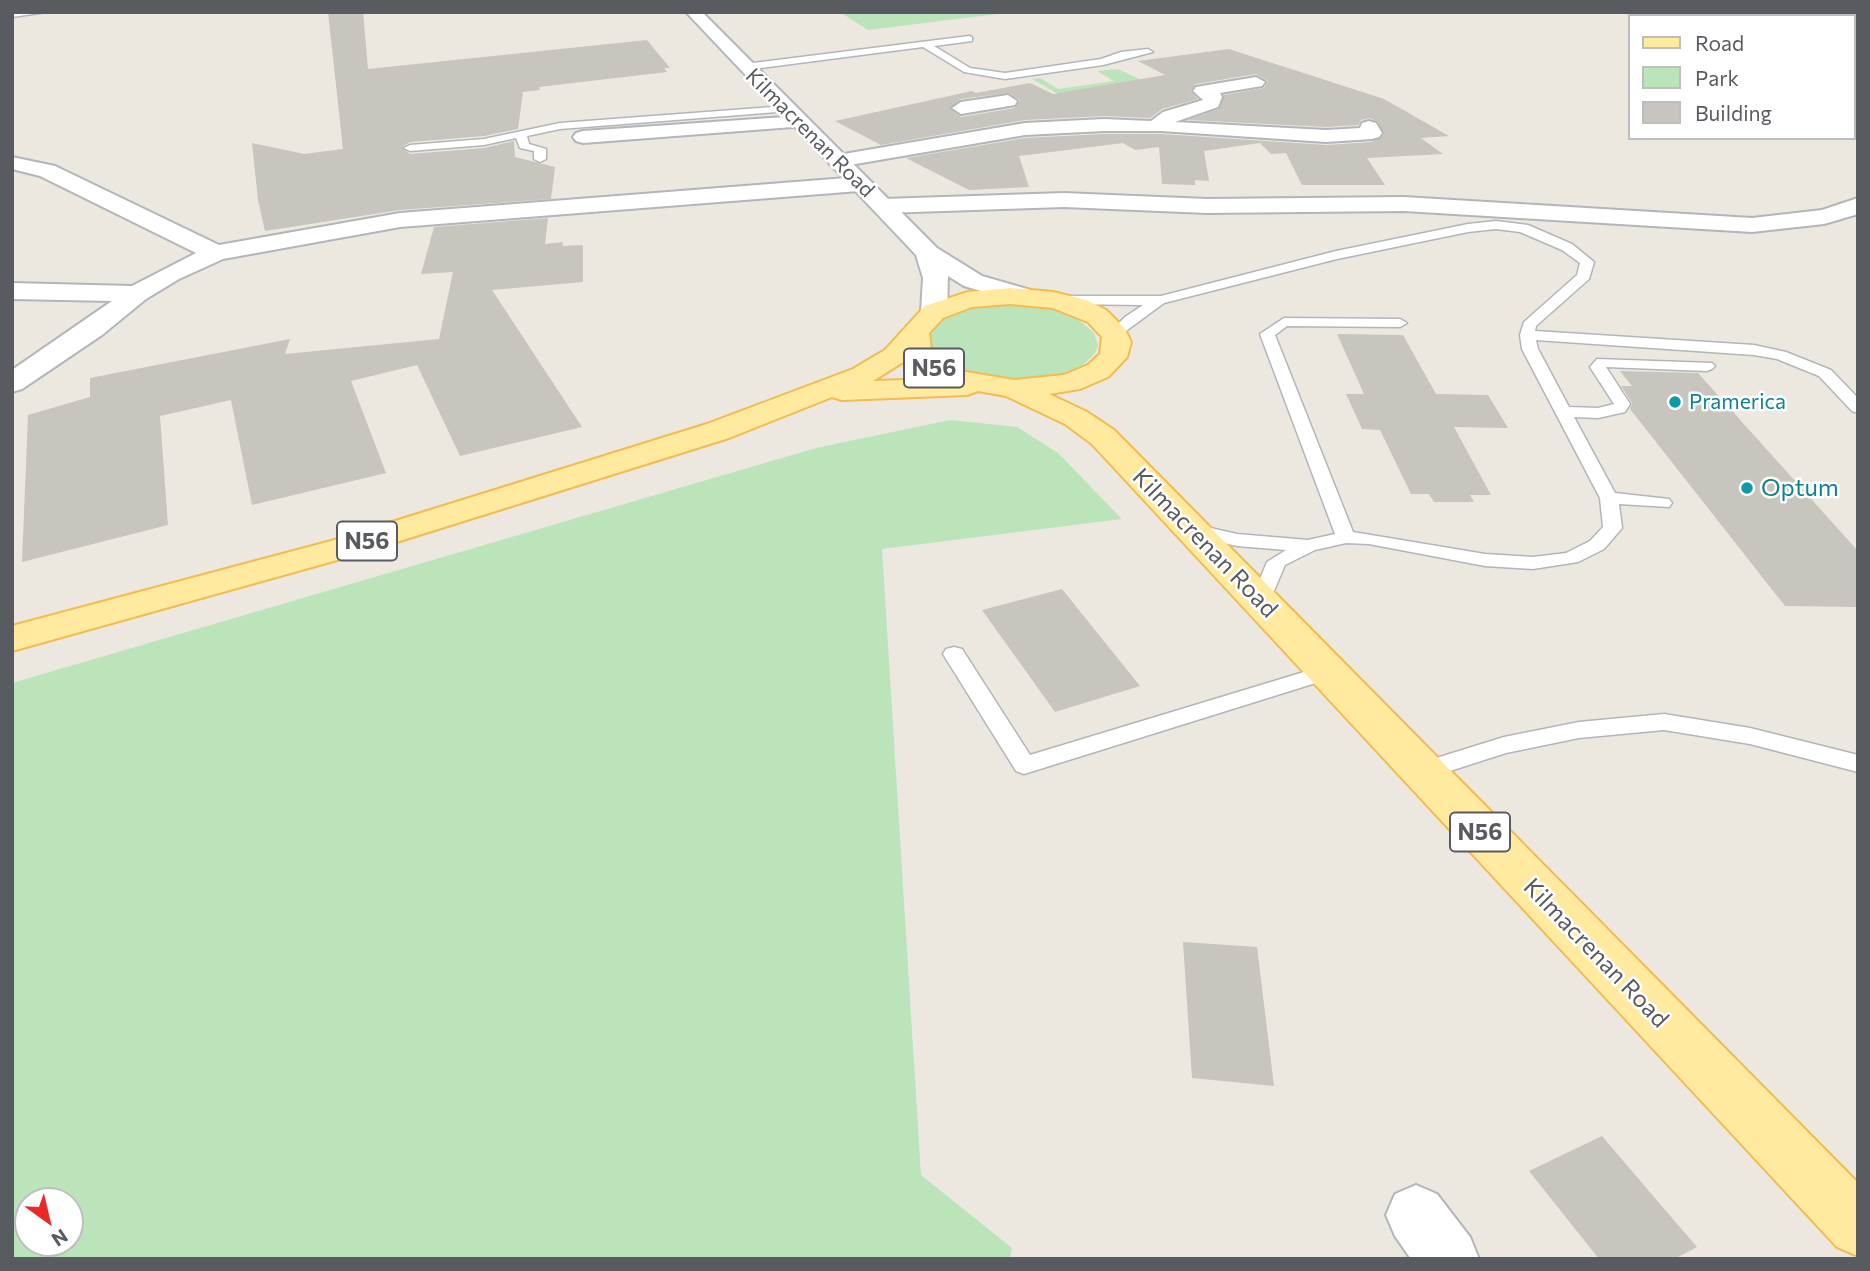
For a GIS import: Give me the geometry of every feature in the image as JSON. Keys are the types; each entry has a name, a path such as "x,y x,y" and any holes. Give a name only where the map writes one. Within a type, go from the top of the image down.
{"main road":[{"name":"N56","path":"12,639 343,548 718,431 825,392 885,362 914,338 920,324 934,312 968,300 1025,296 1053,300 1088,311 1105,322 1115,335"},
{"path":"1102,437 1101,395 1108,364 1116,350 1115,335"},
{"name":"N56","path":"914,338 921,358 936,370 958,379 1000,387 1076,418 1102,437"},
{"name":"N56","path":"825,392 1070,383 1108,364"},
{"name":"Kilmacrenan Road","path":"1102,437 1858,1226"}],"street":[{"name":"Kilmacrenan Road","path":"693,12 928,253 974,281 1025,296"},
{"path":"1155,127 1170,116 1211,103 1213,97 1202,91 1256,82"},
{"path":"961,108 1008,101"},
{"path":"985,104 1024,129"},
{"path":"583,137 792,115"},
{"path":"838,161 1024,129 1104,125 1220,128 1326,136 1372,133 1368,127"},
{"path":"12,163 47,171 216,253"},
{"path":"12,383 92,329 137,294 170,274 216,253 400,220 859,184"},
{"path":"883,206 1051,201 1207,206 1404,204 1752,225 1824,216 1858,205"},
{"path":"928,253 936,278 934,312"},
{"path":"12,292 54,290 137,294"}],"lane":[{"path":"12,15 43,12"},
{"path":"745,67 969,39"},
{"path":"924,44 967,70 1005,76 1103,62 1121,55 1148,51"},
{"path":"411,148 484,142 560,126 792,115"},
{"path":"521,135 524,146 540,149 540,159"},
{"path":"1053,300 1161,300 1336,255 1468,228 1496,225 1522,228 1567,247 1587,262 1584,276 1535,319 1527,335 1530,349 1609,498 1613,528 1597,545 1571,558 1533,563 1485,560 1369,538 1346,537 1308,547 1277,562 1261,601"},
{"path":"1115,335 1130,320 1161,300"},
{"path":"1346,537 1267,334 1284,322 1400,323"},
{"path":"1527,335 1754,350 1781,355 1825,373 1858,408"},
{"path":"1564,412 1598,413 1619,408 1622,404 1598,367 1602,362 1707,366"},
{"path":"1609,498 1662,503"},
{"path":"1191,529 1237,540 1308,547"},
{"path":"954,654 1024,765 1327,672"},
{"path":"1422,771 1504,745 1567,732 1664,722 1750,736 1858,764"}],"green space":[{"path":"840,12 1014,12 868,30"},
{"path":"1118,69 1150,84 1067,99 1032,79 1040,78 1058,89 1114,81 1097,71"},
{"path":"1002,303 1041,306 1076,317 1094,333 1098,346 1095,353 1074,370 1047,378 1020,380 967,373 947,364 934,353 930,334 939,322 965,309"},
{"path":"950,420 1017,427 1058,453 1122,519 882,549 921,1175 1012,1248 1010,1259 12,1259 12,683 816,448"}],"building":[{"path":"328,12 363,12 368,69 647,40 670,68 664,68 667,72 539,87 540,90 523,92 518,129 484,136 410,142 402,147 410,154 484,148 514,141 515,157 555,167 551,199 400,210 265,231 258,200 252,143 304,154 343,149"},
{"path":"1229,49 1384,99 1449,136 1421,138 1443,154 1367,158 1385,185 1302,185 1286,153 1271,154 1260,143 1204,151 1209,181 1195,180 1195,185 1162,184 1159,147 1135,150 1123,143 1019,156 1029,187 969,190 906,158 1025,138 1104,134 1161,134 1326,145 1372,142 1384,135 1378,122 1370,118 1361,120 1358,125 1326,127 1188,120 1219,109 1224,95 1264,88 1268,81 1256,74 1196,84 1190,91 1198,99 1162,109 1150,118 1104,116 1025,120 881,145 835,121 972,91 976,93 1030,83 1053,94 1165,75 1138,61","holes":["1009,93 1020,100 1015,108 961,117 950,109 961,99"]},
{"path":"548,218 545,244 563,242 562,246 583,245 583,282 492,290 582,427 460,456 417,365 351,381 386,473 252,505 231,400 160,416 168,525 22,562 28,415 90,397 90,378 290,339 285,354 439,339 453,272 421,274 434,227"},
{"path":"1337,334 1403,335 1436,394 1488,395 1508,428 1454,427 1491,495 1470,495 1474,502 1434,502 1429,494 1411,494 1380,430 1362,429 1346,394 1364,394"},
{"name":"Optum","path":"1620,371 1698,373 1858,551 1858,607 1785,606 1630,409 1632,403 1621,386 1632,386"},
{"path":"1062,589 1140,686 1055,712 982,610"},
{"path":"1183,942 1257,947 1274,1086 1192,1078"},
{"path":"1602,1136 1697,1247 1674,1259 1599,1259 1529,1171"}],"place":[{"name":"Pramerica","path":"1675,402"},
{"name":"Optum","path":"1747,488"}]}
